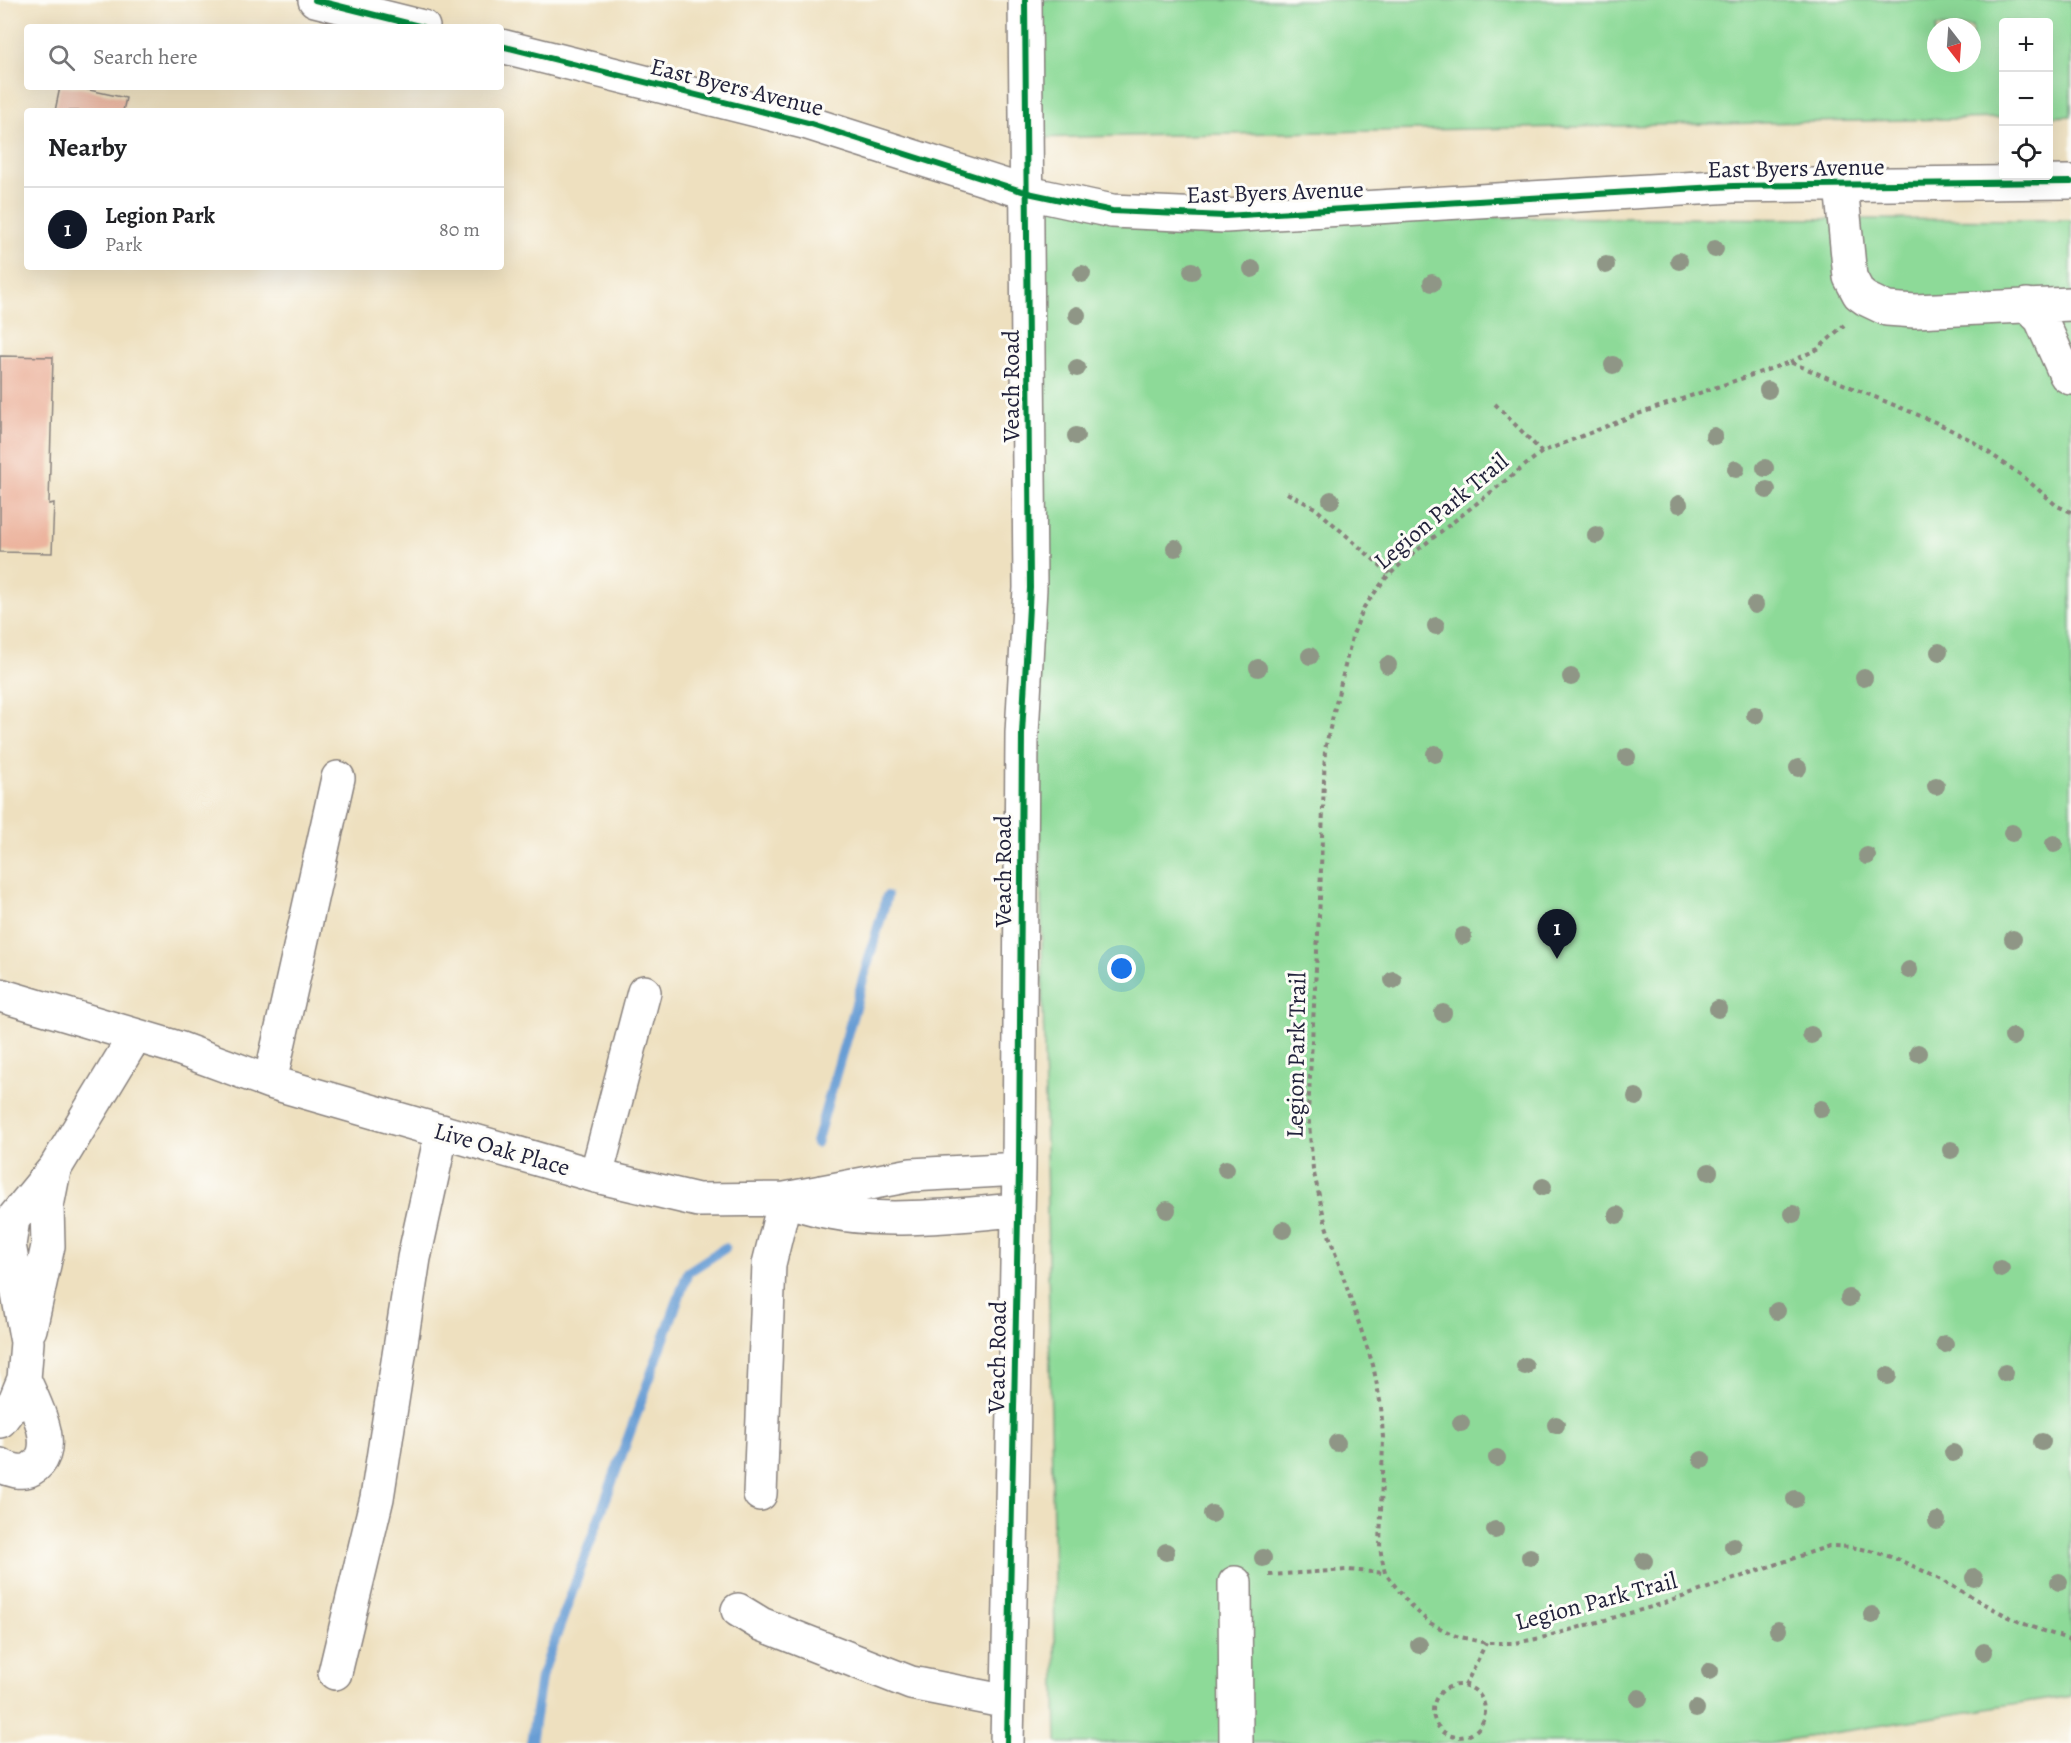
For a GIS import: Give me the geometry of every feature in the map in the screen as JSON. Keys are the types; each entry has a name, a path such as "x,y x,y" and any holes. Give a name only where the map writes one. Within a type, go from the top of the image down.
{"street":[{"path":"315,0 411,24"},
{"name":"Veach Road","path":"1007,1743 1019,1169 1022,733 1030,588 1029,193 1025,0"},
{"name":"East Byers Avenue","path":"504,47 808,123 1029,193 1112,211 1225,216 1733,186 2071,182"},
{"path":"1841,184 1850,277 1859,294 1866,299 1887,309 1915,311 2071,304"},
{"path":"2027,305 2041,319 2066,375 2071,378"},
{"path":"270,1082 338,778"},
{"path":"596,1176 644,992"},
{"name":"Live Oak Place","path":"0,995 178,1048 270,1082 596,1176 698,1200 785,1199 911,1175 1019,1169"},
{"path":"0,1422 15,1401 24,1379 27,1342 9,1245 14,1219 55,1168 135,1036"},
{"path":"335,1673 377,1498 414,1258 442,1131"},
{"path":"760,1494 769,1264 785,1199 812,1210 860,1218 908,1219 1018,1210"},
{"path":"0,1465 15,1471 30,1470 41,1461 46,1447 45,1433 24,1379"},
{"path":"1235,1583 1236,1743"},
{"path":"738,1610 761,1624 911,1683 1008,1702"}],"path":[{"path":"1790,362 1935,422 1971,440 2025,478 2057,506 2071,512"},
{"path":"1496,404 1542,452"},
{"path":"1287,493 1315,508 1390,574"},
{"path":"1235,1583 1256,1576 1347,1570 1385,1573"},
{"path":"1465,1686 1486,1643"},
{"path":"1451,1686 1465,1686 1476,1691 1482,1698 1485,1715 1477,1732 1469,1736 1450,1736 1443,1732 1434,1719 1434,1703 1438,1695 1451,1686"}],"green space":[{"path":"1023,0 2071,0 2071,116 2053,117 2053,18 1999,18 1999,118 1028,138"},
{"path":"1028,193 1225,216 2071,220 2071,1696 1768,1743 1057,1743"}],"building":[{"path":"59,90 90,90 126,98 124,108 56,108"},
{"path":"0,356 53,357 49,504 54,503 52,553 0,552"}],"waterway":[{"path":"816,1143 887,896"},
{"path":"531,1743 541,1678 688,1272 725,1248"}],"cycle path":[{"path":"315,0 411,24"},
{"path":"1007,1743 1019,1169 1022,733 1030,588 1025,0"},
{"path":"504,47 808,123 1028,193 1112,211 1225,216 1733,186 2071,182"}],"place":[{"name":"Legion Park","path":"1557,959"}]}
